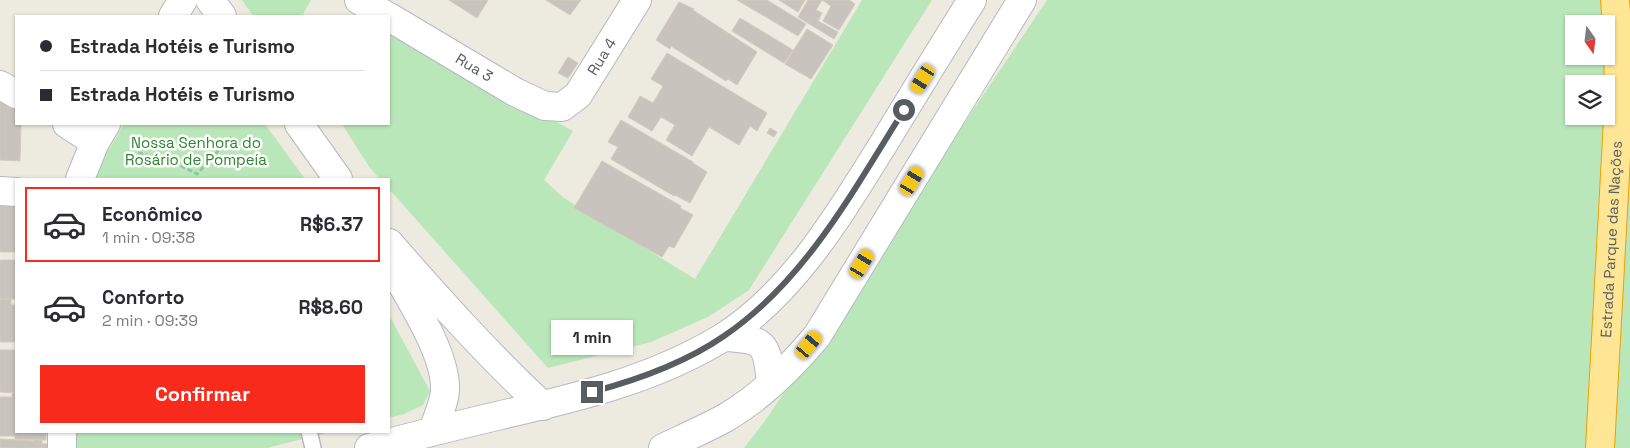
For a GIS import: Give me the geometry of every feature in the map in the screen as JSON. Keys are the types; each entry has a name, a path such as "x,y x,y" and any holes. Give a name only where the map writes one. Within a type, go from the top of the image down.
{"highway":[{"name":"Estrada Parque das Nações","path":"1600,448 1618,102 1618,40 1615,0"}],"main road":[{"path":"174,15 183,0"},
{"path":"210,0 221,15"},
{"name":"Rua 3","path":"359,0 385,15"},
{"name":"Rua 4","path":"562,107 578,95 637,0"},
{"path":"369,448 433,431 543,406 635,379 693,354 724,337 766,302 807,258 845,204 972,0"},
{"path":"663,448 726,417 770,384 802,354 817,336 1022,0"},
{"name":"Rua 3","path":"390,18 535,102 551,107 562,107"},
{"path":"0,85 15,93"},
{"path":"71,125 100,133 80,178"},
{"path":"299,125 337,178"},
{"path":"0,191 15,192"},
{"path":"390,244 461,325 504,370 543,406"},
{"path":"390,263 426,329 441,365 445,390 433,431"},
{"path":"724,337 746,338 762,344 767,359 770,384"},
{"path":"62,433 62,448"}],"lane":[{"path":"310,433 313,448"}],"path":[{"path":"138,153 170,160 197,177 231,137"}],"green space":[{"path":"242,0 311,0 303,15 252,15"},
{"path":"862,0 932,0 749,290 708,317 651,342 548,368 390,190 390,178 379,178 370,168 343,125 390,125 390,29 573,131 544,180 564,198 695,279"},
{"path":"1047,0 1630,0 1630,448 744,448 767,418"},
{"name":"Nossa Senhora do Rosário de Pompeía","path":"123,125 266,125 304,178 92,178"},
{"path":"390,317 430,391 423,405 404,414 390,418"},
{"path":"74,433 326,433 267,448 74,448"}],"building":[{"path":"449,0 488,0 477,18"},
{"path":"546,0 581,0 570,15"},
{"path":"737,0 767,0 806,24 798,36"},
{"path":"779,0 805,0 798,12"},
{"path":"808,0 822,0 816,10 822,13 818,21 838,32 834,39 798,17"},
{"path":"822,0 849,0 855,4 839,30 823,21 831,6"},
{"path":"679,2 694,9 757,52 737,85 728,79 726,81 671,46 670,49 656,40"},
{"path":"740,18 793,50 784,63 732,31"},
{"path":"807,29 833,45 811,79 785,64"},
{"path":"667,53 767,113 757,131 750,126 739,145 709,127 692,156 666,140 675,125 661,117 652,131 628,117 640,96 653,103 663,86 651,79"},
{"path":"568,57 578,63 568,78 558,73"},
{"path":"0,89 15,99 15,125 21,125 20,161 0,160"},
{"path":"621,120 707,172 690,203 674,196 611,159 618,147 608,142"},
{"path":"770,128 777,132 774,137 767,133"},
{"path":"602,161 681,206 680,208 693,215 674,248 669,246 662,257 574,208"},
{"path":"0,206 14,206 15,252 0,252"},
{"path":"0,260 15,260 15,299 0,299"},
{"path":"0,299 11,299 11,305 15,305 15,342 0,342"},
{"path":"0,350 15,350 15,393 0,392"},
{"path":"12,393 15,393 15,433 46,433 46,440 15,439 15,436 0,436 0,397 12,397"},
{"path":"0,439 42,440 42,444 48,444 48,448 0,448"}],"route":[{"path":"592,392 635,379 693,354 724,337 752,315 780,289 807,258 845,204 904,110"}]}
